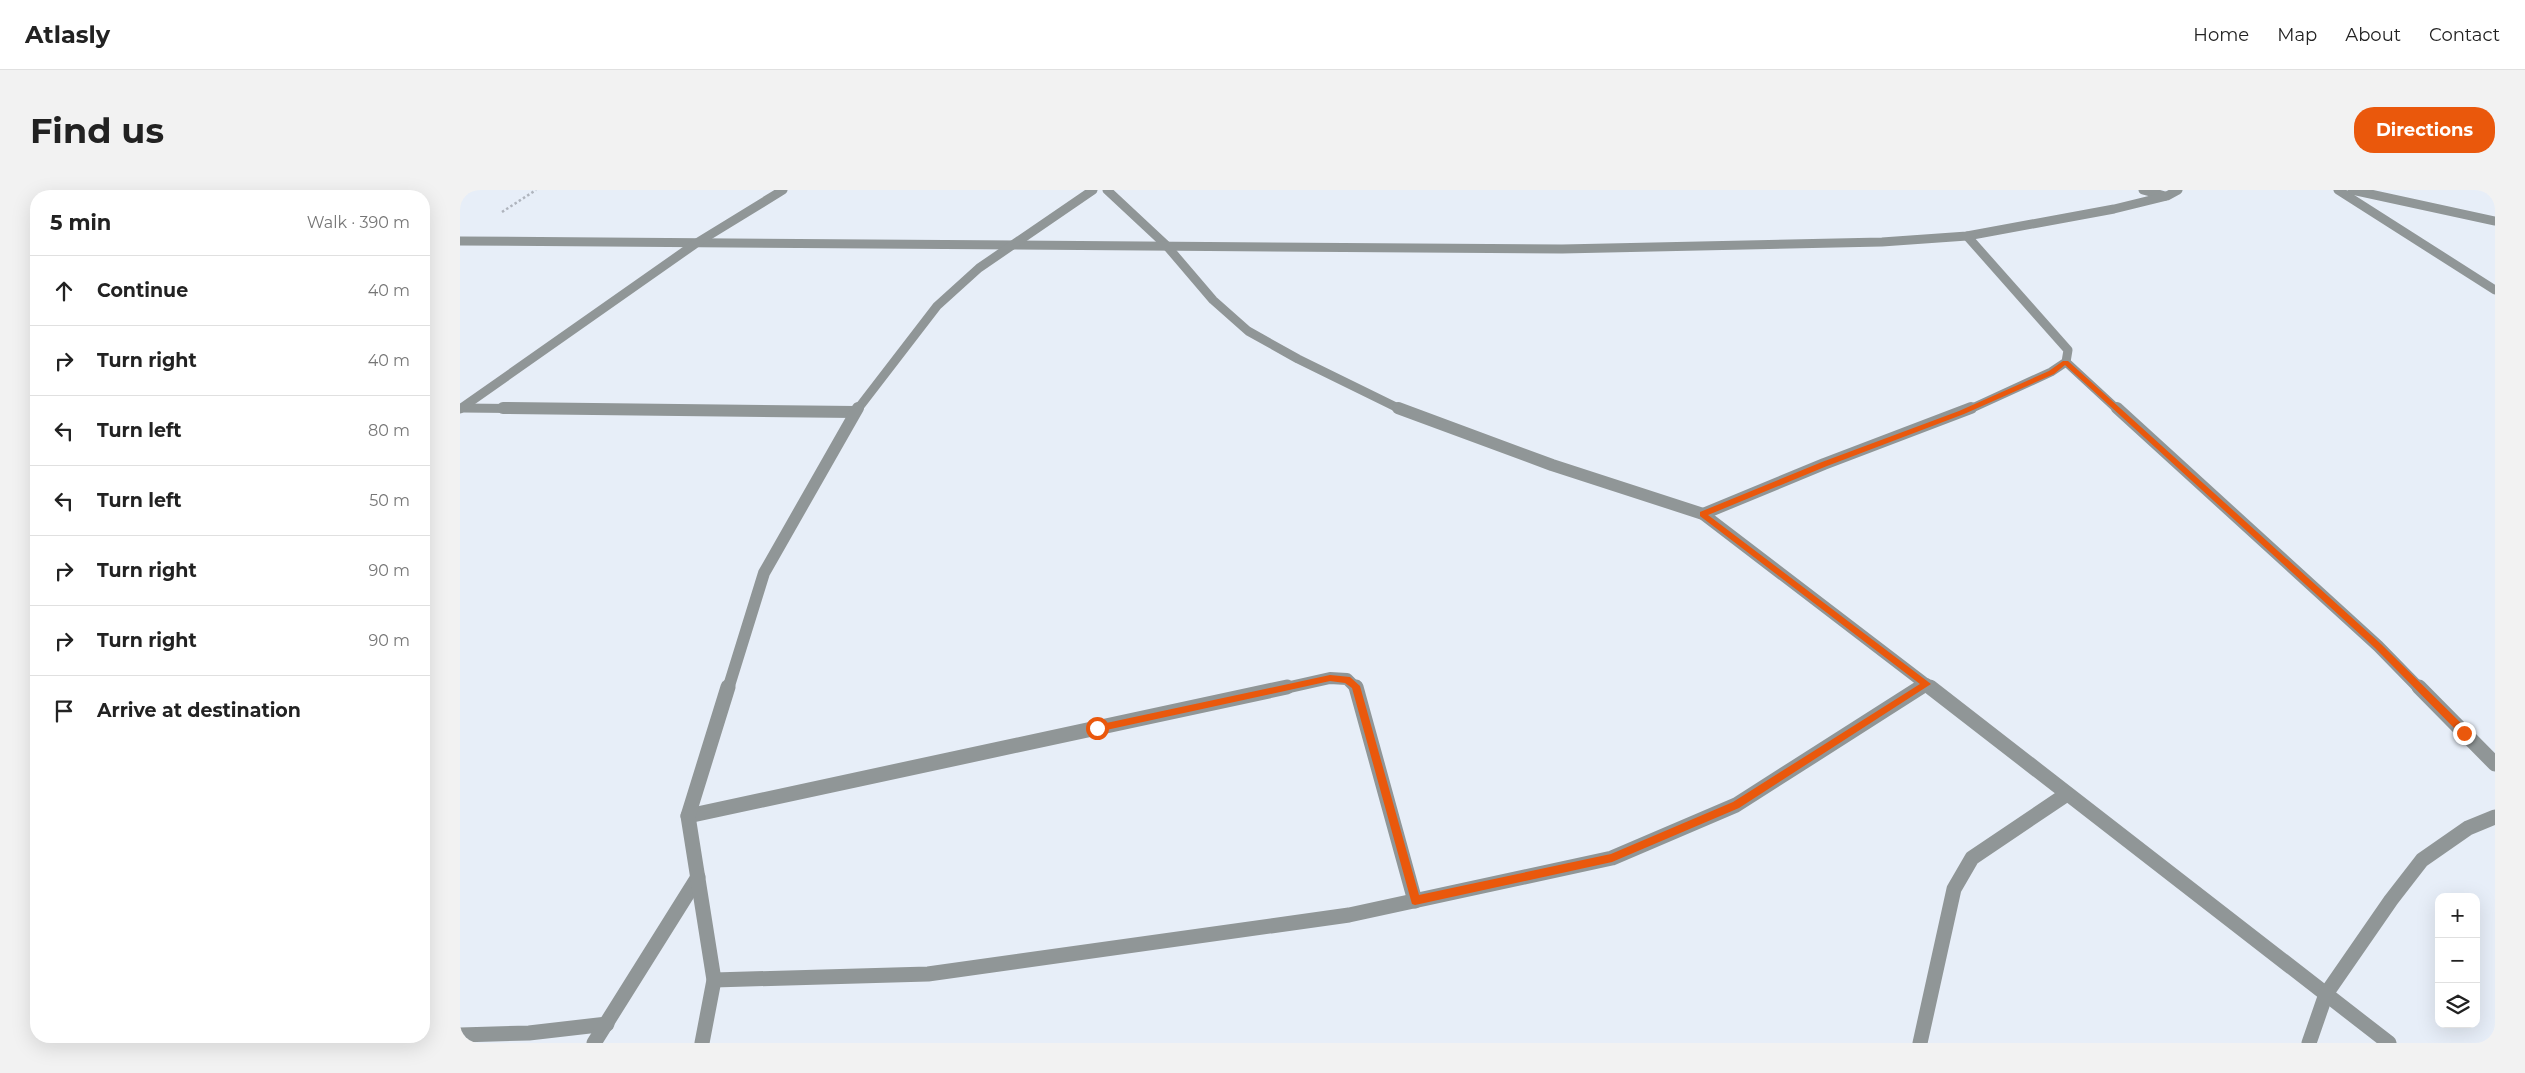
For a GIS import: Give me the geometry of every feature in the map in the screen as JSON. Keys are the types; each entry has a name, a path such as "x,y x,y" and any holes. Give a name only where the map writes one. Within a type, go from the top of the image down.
{"street":[{"path":"461,409 695,244 783,190"},
{"path":"702,1043 714,980 688,816 764,573 855,412 937,306 979,268 1014,246 1093,190"},
{"path":"1107,190 1166,245 1213,300 1248,331 1298,359 1397,408 1552,465 1703,514 1926,684 2389,1043"},
{"path":"2143,190 2167,196"},
{"path":"460,241 1562,249 1882,242 1967,236 2114,209 2167,196 2178,190"},
{"path":"2338,190 2495,290"},
{"path":"2352,190 2495,221"},
{"path":"1703,514 1824,464 1961,413 2051,372 2066,362 2069,356 2065,346 1967,236"},
{"path":"2066,362 2378,646 2495,764"},
{"path":"461,409 855,412"},
{"path":"688,816 1330,678 1346,679 1356,686 1415,901"},
{"path":"714,980 928,974 1349,915 1612,858 1736,805 1926,684"},
{"path":"1920,1043 1954,889 1972,858 2067,794"},
{"path":"2309,1043 2326,994 2391,900 2422,860 2468,828 2495,817"},
{"path":"594,1043 698,878"},
{"path":"460,1035 529,1033 607,1024"}],"route":[{"path":"1097,728 1330,678 1346,679 1356,686 1415,901 1612,858 1736,805 1926,684 1854,627 1703,514 1824,464 1961,413 2051,372 2066,362 2378,646 2464,733"}]}
